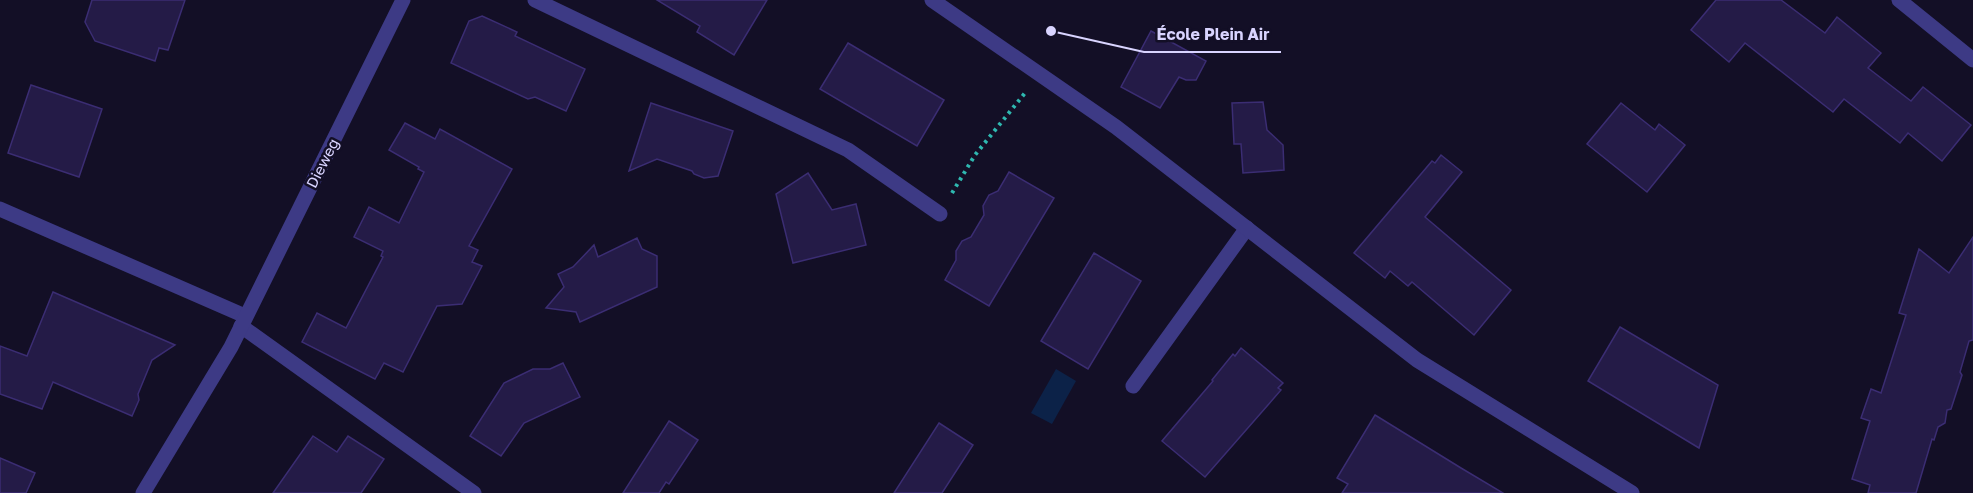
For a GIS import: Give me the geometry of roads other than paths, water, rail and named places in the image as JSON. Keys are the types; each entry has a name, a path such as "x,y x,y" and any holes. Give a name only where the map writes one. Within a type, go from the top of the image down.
{"street":[{"name":"Dieweg","path":"143,493 231,347 403,0"},
{"path":"535,0 848,150 940,214"},
{"path":"932,0 1116,127 1417,360 1632,493"},
{"path":"1899,0 1973,60"},
{"path":"0,209 243,321 474,493"},
{"path":"1133,386 1247,228"}],"water":[{"path":"1056,369 1076,381 1052,424 1031,413"}],"place":[{"name":"École Plein Air","path":"1051,31"}]}
